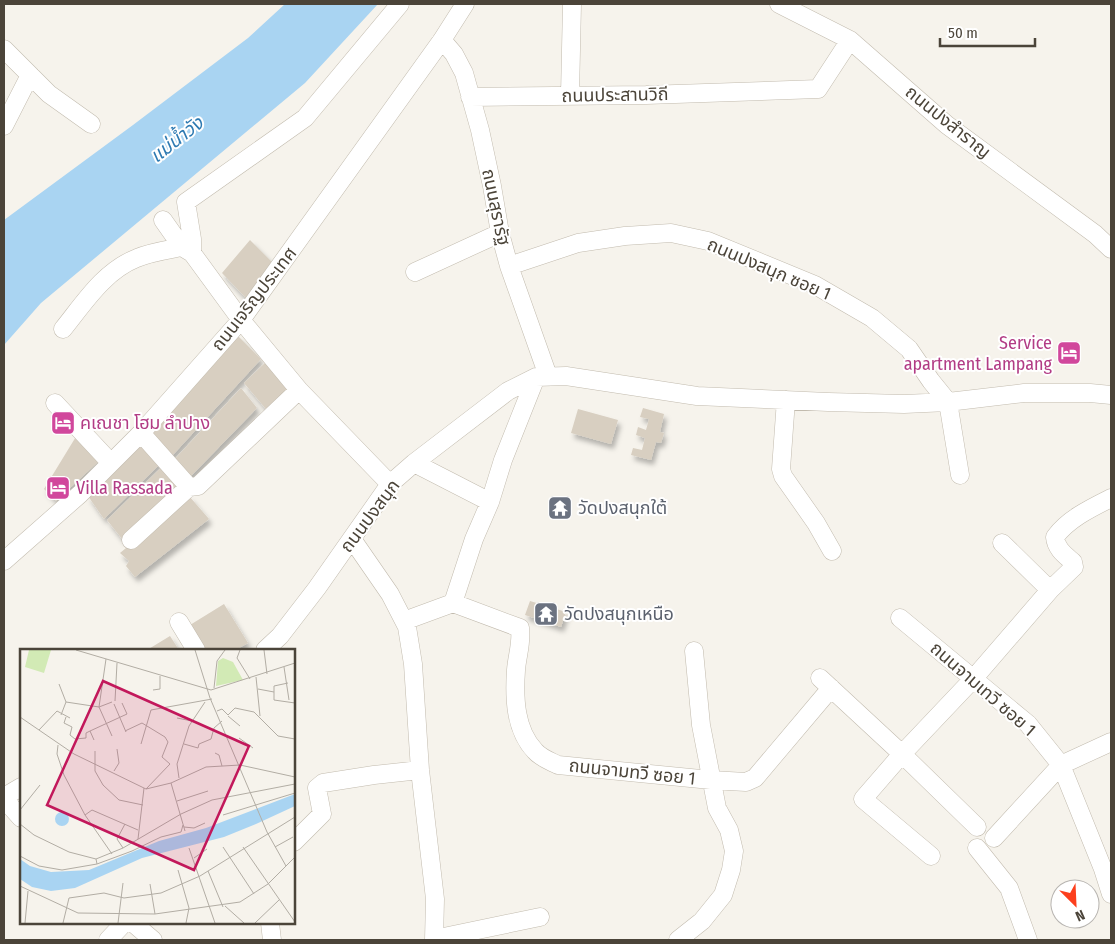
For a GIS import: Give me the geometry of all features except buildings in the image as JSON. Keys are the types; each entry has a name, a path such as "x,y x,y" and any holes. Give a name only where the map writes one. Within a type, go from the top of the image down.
{"street":[{"path":"187,250 192,239 186,202 305,118 400,4"},
{"name":"ถนนเจริญประเทศ","path":"4,561 111,464 241,320 442,40 465,4"},
{"path":"570,95 572,4"},
{"name":"ถนนปงสำราญ","path":"779,4 850,40 947,125 1095,234 1111,249"},
{"name":"ถนนสุรารัฐ","path":"442,40 454,54 464,73 484,149 500,233 542,376"},
{"name":"ถนนประสานวิถี","path":"470,97 646,95 818,89 850,40"},
{"path":"4,49 50,94 91,124"},
{"path":"4,126 30,75"},
{"path":"163,220 241,320 299,390 390,484"},
{"path":"415,272 500,233"},
{"name":"ถนนปงสนุก ซอย 1","path":"509,266 578,243 625,236 671,233 708,241 815,285 872,318 909,349 948,402 960,474"},
{"path":"63,329 104,279 120,266 151,253 187,250"},
{"path":"404,621 453,603 474,539 490,502 504,460 542,376 566,376 697,396 904,404 948,402 1024,394 1090,393 1111,395"},
{"name":"ถนนปงสนุก","path":"266,649 280,636 317,588 390,484 508,391 542,376"},
{"path":"131,540 189,487 198,486 299,390"},
{"path":"786,400 782,469 787,481 816,523 832,551"},
{"path":"55,403 111,464"},
{"path":"141,433 189,487"},
{"path":"414,464 490,502"},
{"path":"931,856 863,799 902,754 974,678 1050,590 1074,566 1073,562 1058,548 1055,537 1067,524 1111,498"},
{"path":"352,539 390,594 407,627 413,664 420,770 435,899 434,940 540,917"},
{"path":"1002,543 1050,590"},
{"name":"ถนนจามทวี ซอย 1","path":"453,603 520,628 521,636 516,670 516,709 524,736 536,753 558,765 746,782 755,778 825,683 902,754"},
{"name":"ถนนจามเทวี ซอย 1","path":"900,618 1028,724 1061,765 1107,867 1111,894"},
{"path":"179,622 195,649"},
{"path":"678,940 702,921 723,895 731,870 734,851 729,830 717,808 711,780 701,725 694,651"},
{"path":"994,838 1061,765 1111,742"},
{"path":"902,754 977,827"},
{"path":"295,841 322,814 317,788 323,784 374,775 420,770"},
{"path":"20,788 4,798 20,817"},
{"path":"976,848 1009,888 1028,940"},
{"path":"108,940 123,924"},
{"path":"135,924 152,940"},
{"path":"270,924 272,940"}],"water":[{"name":"แม่น้ำวัง","path":"285,4 378,4 305,83 41,303 4,345 4,220 248,38"}],"place":[{"name":"Service apartment Lampang","path":"1069,353"},
{"name":"คเณชา โฮม ลำปาง","path":"63,423"},
{"name":"Villa Rassada","path":"58,488"},
{"name":"วัดปงสนุกใต้","path":"560,508"},
{"name":"วัดปงสนุกเหนือ","path":"546,614"}]}
